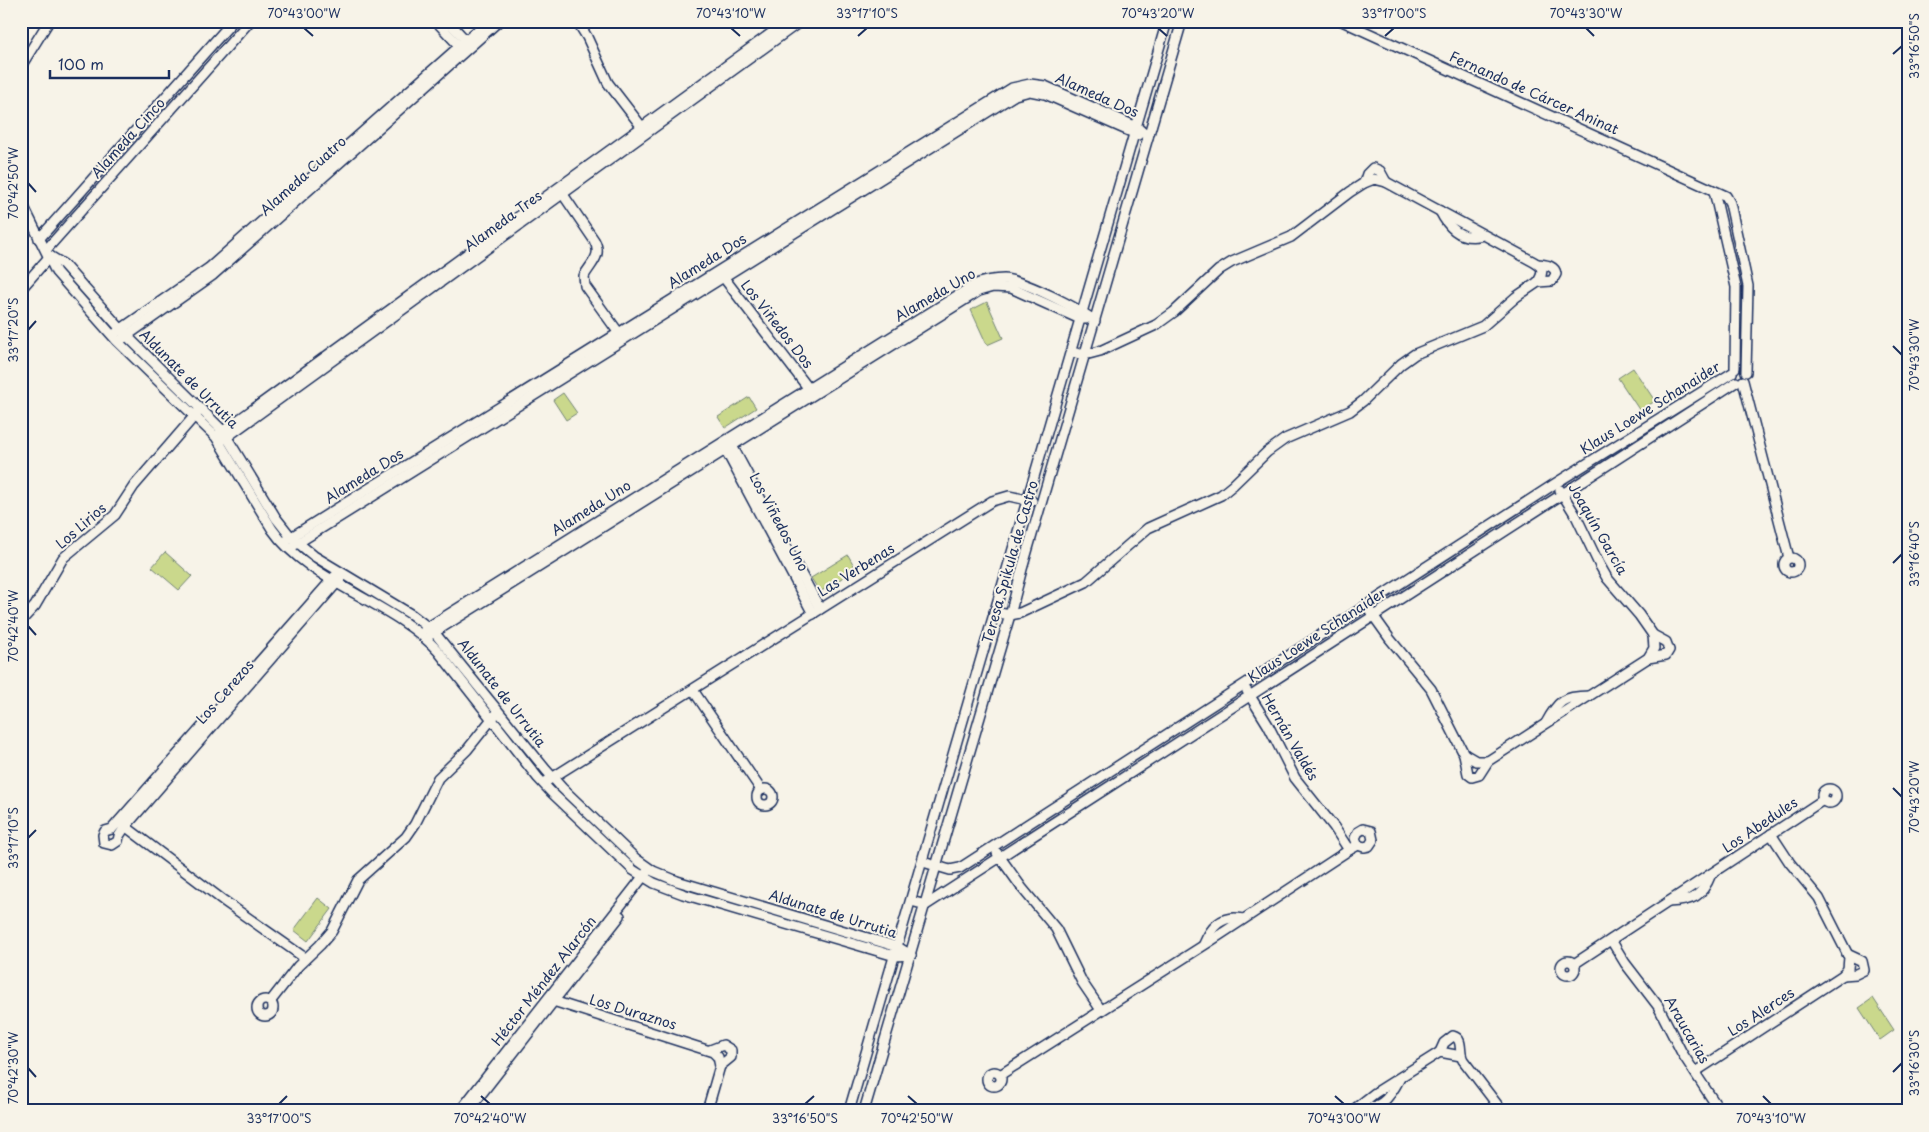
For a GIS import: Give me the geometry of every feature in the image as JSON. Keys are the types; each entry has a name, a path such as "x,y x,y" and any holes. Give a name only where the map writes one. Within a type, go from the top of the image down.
{"street":[{"path":"21,66 50,21"},
{"name":"Alameda Cinco","path":"39,239 233,21"},
{"name":"Alameda Cinco","path":"48,253 250,21"},
{"path":"436,21 466,46"},
{"path":"448,21 466,46"},
{"name":"Alameda Cuatro","path":"466,46 488,21"},
{"name":"Alameda Cuatro","path":"114,338 213,274 466,46 499,21"},
{"path":"577,21 587,37 608,83 644,130"},
{"name":"Alameda Tres","path":"222,437 644,130 788,21"},
{"name":"Alameda Tres","path":"644,130 801,21"},
{"name":"Teresa Spikula de Castro","path":"849,1111 897,952 994,612 1167,21"},
{"name":"Teresa Spikula de Castro","path":"864,1111 926,904 1182,21"},
{"name":"Fernando de Cárcer Aninat","path":"1342,21 1714,191"},
{"name":"Alameda Dos","path":"286,546 721,274 1007,91 1018,86 1036,84 1050,88 1148,137"},
{"path":"994,612 1010,615 1029,610 1086,582 1148,528 1221,495 1279,443 1350,411 1407,359 1421,351 1483,326 1516,297 1538,282 1552,281 1556,270 1552,267 1538,264 1483,235 1469,237 1457,233 1446,222 1440,211 1386,182 1380,171 1373,168 1368,172 1364,183 1342,197 1291,237 1232,262 1219,270 1162,321 1105,349 1085,355 1071,352"},
{"path":"560,191 598,248 596,260 584,276 585,286 621,336"},
{"path":"1714,191 1726,196 1729,200 1749,293 1746,377 1740,382"},
{"name":"Klaus Loewe Schanaider","path":"923,862 950,870 957,869 1734,370 1736,288 1714,191"},
{"name":"Aldunate de Urrutia","path":"21,201 56,272 114,338 199,412"},
{"path":"21,289 48,253"},
{"name":"Aldunate de Urrutia","path":"48,253 63,264 222,437 276,518 295,540 314,556 432,629 552,778 632,856 651,870 677,881 897,952"},
{"path":"1538,264 1542,273 1538,282"},
{"name":"Los Viñedos Dos","path":"721,274 812,392"},
{"name":"Alameda Uno","path":"422,635 812,392 981,283 995,280 1012,281 1095,321"},
{"path":"1746,372 1743,368 1734,370 1732,377 1740,382 1789,558"},
{"name":"Klaus Loewe Schanaider","path":"926,904 1562,494 1740,382"},
{"name":"Los Lirios","path":"21,621 35,606 63,558 115,515 134,486 199,412"},
{"name":"Aldunate de Urrutia","path":"222,437 272,530 286,546 303,561 422,635 492,718 543,783 624,863 645,878 683,894 911,955"},
{"name":"Los Viñedos Uno","path":"727,444 816,612"},
{"name":"Joaquín García","path":"1367,605 1390,639 1431,689 1452,735 1464,754 1468,774 1472,778 1479,775 1488,761 1546,724 1555,707 1561,701 1570,697 1589,696 1648,658 1664,657 1669,652 1668,644 1653,635 1603,571 1556,483"},
{"name":"Las Verbenas","path":"543,783 992,501 1009,496 1041,503"},
{"name":"Los Cerezos","path":"116,832 342,572"},
{"path":"1648,658 1654,648 1653,635"},
{"name":"Hernán Valdés","path":"1243,686 1268,725 1295,778 1334,827 1349,850"},
{"path":"693,690 761,790"},
{"path":"270,1002 305,958 332,931 358,880 406,837 415,824 435,783 463,755 499,711"},
{"path":"1464,754 1476,761 1488,761"},
{"name":"Los Abedules","path":"1574,964 1668,902 1685,901 1695,897 1704,889 1711,874 1823,800"},
{"path":"122,824 224,901 305,958"},
{"name":"Los Alerces","path":"1695,1072 1842,975 1856,974 1864,970 1862,961 1847,954 1819,898 1790,863 1771,834"},
{"path":"1000,1075 1204,944 1218,922 1231,918 1243,919 1358,845"},
{"path":"993,846 1015,879 1056,929 1082,982 1100,1010"},
{"name":"Héctor Méndez Alarcón","path":"460,1111 550,1000 651,870"},
{"path":"911,901 926,904"},
{"name":"Araucarias","path":"1611,940 1624,963 1658,1006 1682,1052 1720,1111"},
{"path":"1842,975 1849,965 1847,954"},
{"name":"Héctor Méndez Alarcón","path":"468,1111 550,1000"},
{"name":"Los Duraznos","path":"550,1000 710,1050 723,1045 732,1050 731,1057 720,1066 707,1111"},
{"path":"1352,1110 1370,1109 1383,1103 1391,1095 1400,1078 1440,1052 1446,1040 1454,1036 1460,1041 1461,1056 1502,1111"},
{"path":"710,1050 718,1057 720,1066"},
{"path":"1440,1052 1461,1056"}],"green space":[{"path":"987,302 1003,338 987,345 971,310"},
{"path":"1633,368 1655,401 1640,411 1618,378"},
{"path":"563,393 577,413 566,420 553,400"},
{"path":"749,397 756,408 725,428 718,417"},
{"path":"165,552 192,576 179,590 152,567"},
{"path":"848,555 856,569 820,592 811,578"},
{"path":"318,898 332,909 308,941 294,930"},
{"path":"1873,998 1894,1030 1880,1040 1859,1008"}]}
